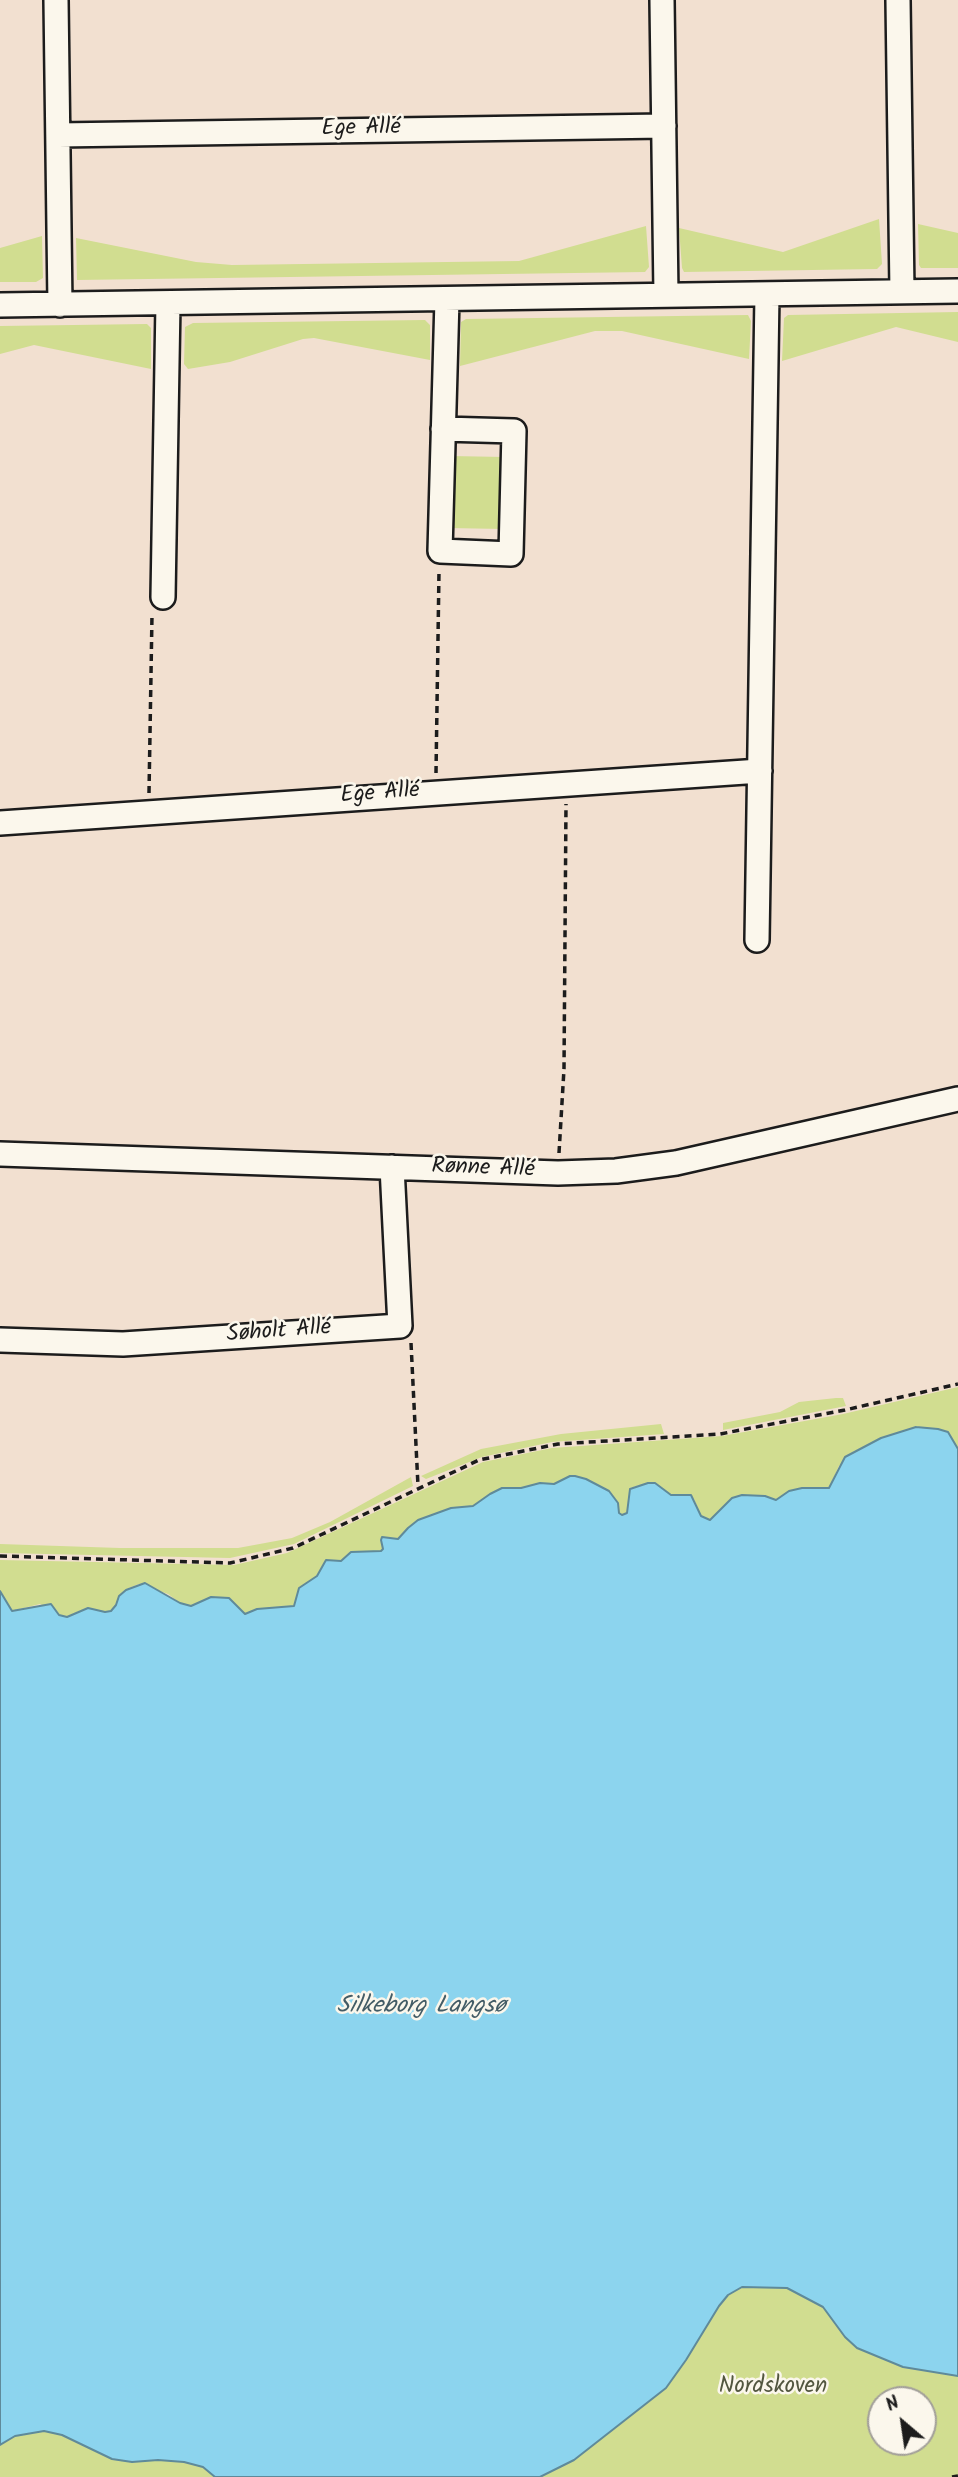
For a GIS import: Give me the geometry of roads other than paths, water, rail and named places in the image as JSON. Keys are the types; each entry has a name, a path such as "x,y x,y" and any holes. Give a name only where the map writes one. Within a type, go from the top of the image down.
{"street":[{"path":"56,0 60,304"},
{"path":"662,0 666,295"},
{"path":"898,0 902,292"},
{"name":"Ege Allé","path":"58,135 664,125"},
{"path":"0,304 958,291"},
{"path":"757,940 767,294"},
{"path":"443,429 514,431 511,554 439,551 447,299"},
{"path":"163,597 168,303"},
{"name":"Ege Allé","path":"0,823 566,782 760,771"},
{"name":"Rønne Allé","path":"0,1154 558,1173 616,1171 676,1163 958,1099"},
{"name":"Søholt Allé","path":"0,1340 123,1344 400,1326 392,1167"}],"water":[{"name":"Silkeborg Langsø","path":"916,1427 948,1432 958,1449 958,2376 903,2367 857,2348 845,2337 823,2307 787,2288 742,2287 728,2295 719,2306 666,2388 574,2460 540,2477 215,2477 203,2467 184,2462 132,2462 112,2459 62,2435 44,2431 15,2436 0,2445 0,1591 12,1611 51,1604 59,1615 67,1617 88,1608 111,1611 119,1596 126,1590 145,1583 180,1603 191,1606 211,1597 229,1598 245,1614 257,1609 294,1606 299,1588 317,1576 326,1560 341,1561 351,1552 381,1551 382,1537 398,1539 418,1520 451,1508 473,1506 502,1488 554,1484 575,1476 609,1491 618,1503 619,1513 622,1515 627,1513 630,1489 655,1483 671,1495 691,1495 701,1516 710,1520 732,1498 742,1495 765,1496 776,1500 789,1491 802,1488 829,1488 845,1457 881,1438"}],"park label":[{"name":"Nordskoven","path":"773,2388"}]}
